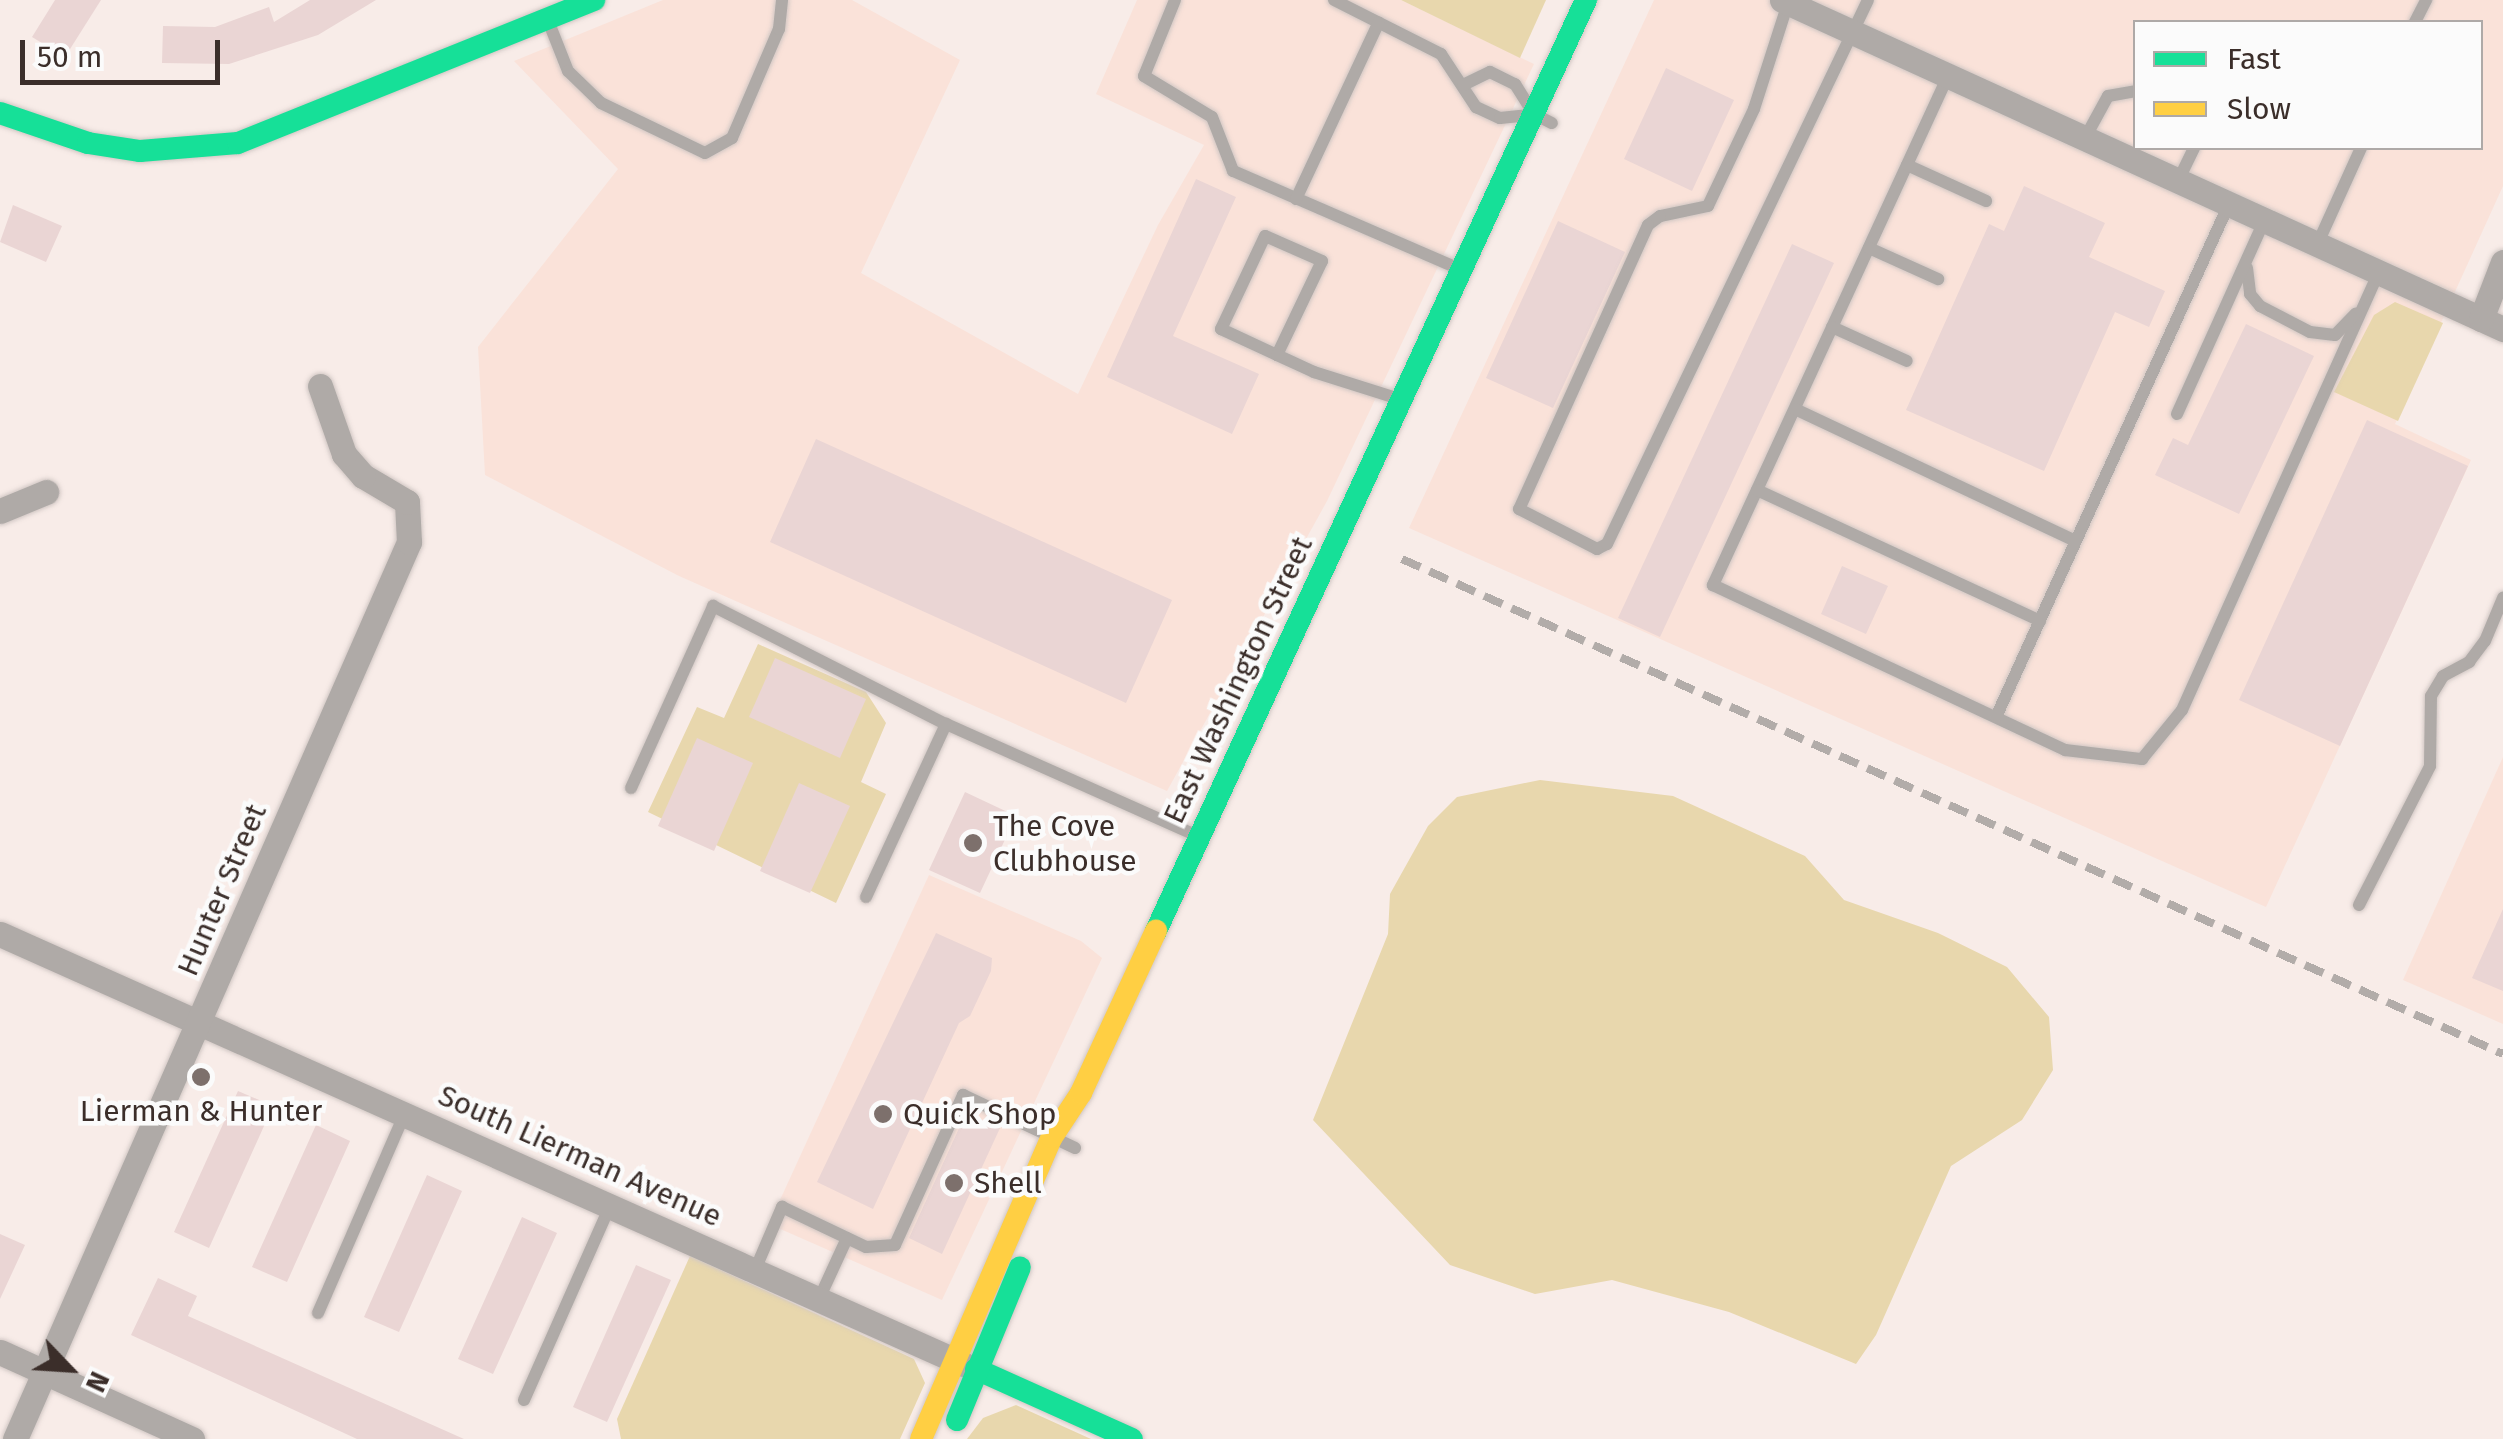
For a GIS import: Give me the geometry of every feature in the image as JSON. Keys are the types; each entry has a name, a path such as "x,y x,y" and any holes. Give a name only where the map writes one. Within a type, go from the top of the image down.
{"main road":[{"path":"0,113 88,143 140,151 238,143 594,0"},
{"name":"East Washington Street","path":"1543,119 1586,0"},
{"name":"East Washington Street","path":"948,1439 1207,841 1543,119 1609,0"},
{"name":"East Washington Street","path":"921,1439 951,1358 1052,1137 1081,1094 1207,841"},
{"name":"South Lierman Avenue","path":"976,1370 1132,1439"}],"street":[{"path":"1785,1 2492,324 2503,262"},
{"name":"Hunter Street","path":"14,1439 201,1023 409,542 408,502 362,476 344,454 320,386"},
{"path":"0,511 46,492"},
{"name":"South Lierman Avenue","path":"0,934 976,1370"},
{"path":"0,1352 192,1439"}],"lane":[{"path":"548,19 568,71 601,103 705,153 732,138 779,29 782,0"},
{"path":"1176,0 1144,76 1212,117 1233,171 1470,274"},
{"path":"1334,0 1441,54 1476,107 1500,118 1543,119"},
{"path":"1785,1 1754,109 1708,206 1660,216 1648,225 1521,515 1597,549 1606,544 1868,0"},
{"path":"1296,199 1379,22"},
{"path":"1464,84 1490,72 1515,84 1543,119"},
{"path":"1948,76 1713,585 2065,750 2142,759 2182,710 2378,273"},
{"path":"2085,138 2108,96 2133,92"},
{"path":"2178,181 2193,150"},
{"path":"2317,245 2360,150"},
{"path":"1907,165 1986,201"},
{"path":"1996,718 2229,204"},
{"path":"2177,414 2264,220"},
{"path":"1277,355 1322,261 1265,236 1221,330 1277,355 1409,403"},
{"path":"2252,246 2245,276 2250,294 2310,332 2335,335 2367,297"},
{"path":"1869,248 1938,279"},
{"path":"1832,327 1907,361"},
{"path":"1795,409 2076,541"},
{"path":"1757,490 2040,622"},
{"path":"2359,905 2430,766 2432,696 2443,676 2469,662 2485,641 2503,598"},
{"path":"631,788 712,606 946,724 1207,841"},
{"path":"866,896 946,724"},
{"path":"755,1270 782,1207 866,1247 895,1244 963,1095 1075,1148"},
{"path":"318,1312 405,1114"},
{"path":"524,1400 611,1204"},
{"path":"819,1299 847,1238"}],"shaded area":[{"path":"663,0 852,0 960,60 861,273 1078,394 1158,225 1204,145 1096,94 1137,0 1401,0 1534,64 1327,501 1167,791 679,576 485,475 478,347 618,169 514,61"},
{"path":"1401,0 1546,0 1520,58"},
{"path":"1654,0 2503,0 2503,186 2395,424 2471,460 2266,907 1409,528"},
{"path":"2395,302 2443,323 2398,421 2334,392 2374,315"},
{"path":"758,644 866,692 886,723 861,782 886,794 836,903 648,812 697,707 724,718"},
{"path":"2503,757 2503,1024 2403,980"},
{"path":"1540,780 1673,796 1805,856 1844,900 1938,933 2007,967 2049,1017 2053,1070 2022,1120 1951,1166 1876,1335 1856,1364 1729,1312 1612,1280 1535,1294 1450,1265 1313,1120 1388,934 1390,894 1428,826 1457,797"},
{"path":"929,875 1081,941 1102,958 942,1300 769,1224"},
{"path":"690,1256 914,1359 925,1383 900,1439 621,1439 617,1419"},
{"path":"1016,1405 1091,1439 967,1439 983,1418"}],"building":[{"path":"55,0 101,0 65,57 32,37"},
{"path":"310,0 376,0 318,35 229,64 162,63 163,26 215,27 269,7 274,22"},
{"path":"1666,68 1734,100 1692,191 1624,159"},
{"path":"1196,179 1236,197 1173,336 1259,374 1232,434 1107,377"},
{"path":"2024,186 2105,223 2089,257 2165,291 2149,327 2115,312 2044,471 1906,410 1989,224 2004,231"},
{"path":"13,205 62,226 46,262 0,242"},
{"path":"1558,221 1625,252 1553,408 1486,378"},
{"path":"1792,244 1834,263 1660,637 1618,618"},
{"path":"2246,324 2314,356 2239,514 2155,475 2173,438 2188,445"},
{"path":"2367,420 2468,466 2340,746 2239,700"},
{"path":"816,439 1172,600 1126,703 770,542"},
{"path":"1842,566 1888,586 1866,634 1821,614"},
{"path":"775,658 866,699 840,758 749,717"},
{"path":"697,738 753,763 714,851 658,826"},
{"path":"799,783 850,806 810,893 760,871"},
{"name":"The Cove Clubhouse","path":"965,792 1016,816 980,893 929,870"},
{"path":"2503,909 2503,991 2472,978"},
{"name":"Quick Shop","path":"936,933 992,958 991,971 970,1016 959,1023 873,1209 817,1182"},
{"path":"238,1091 273,1106 209,1248 174,1232"},
{"name":"Shell","path":"966,1113 1000,1128 942,1254 909,1238"},
{"path":"316,1125 350,1141 287,1282 252,1267"},
{"path":"427,1175 462,1191 399,1332 364,1317"},
{"path":"522,1217 557,1233 493,1374 458,1359"},
{"path":"0,1234 25,1245 0,1299"},
{"path":"636,1265 671,1280 607,1422 573,1407"},
{"path":"158,1278 197,1296 188,1316 464,1439 357,1439 131,1335"}],"railway":[{"path":"1402,559 2503,1054"}],"traffic: fast":[{"path":"0,113 88,143 140,151 238,143 594,0"},
{"path":"1156,931 1586,0"},
{"path":"957,1420 1020,1267"},
{"path":"976,1369 1132,1439"}],"traffic: slow":[{"path":"921,1439 1052,1137 1081,1093 1156,931"}],"place":[{"name":"The Cove Clubhouse","path":"973,843"},
{"name":"Lierman & Hunter","path":"201,1077"},
{"name":"Quick Shop","path":"883,1114"},
{"name":"Shell","path":"954,1183"}]}
